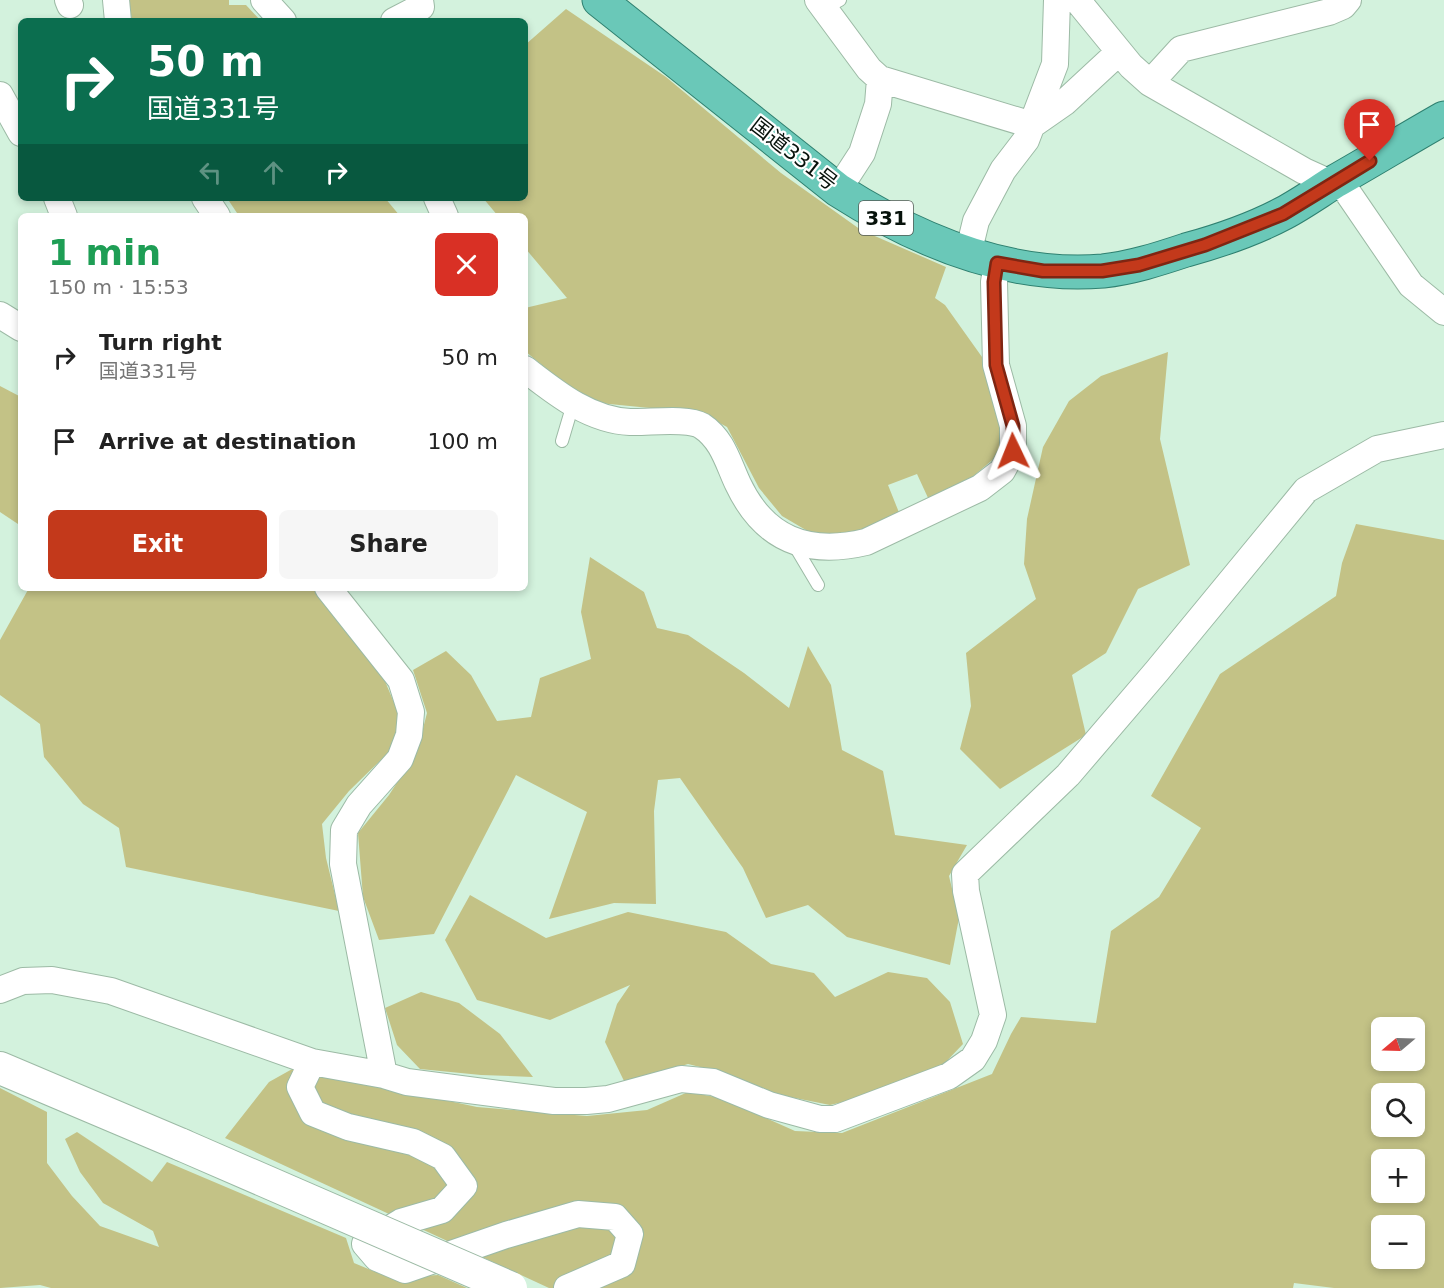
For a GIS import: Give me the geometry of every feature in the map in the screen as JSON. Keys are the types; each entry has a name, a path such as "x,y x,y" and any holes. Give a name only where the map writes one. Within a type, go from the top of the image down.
{"highway":[{"name":"国道331号","path":"600,0 838,190 869,210 907,229 982,259 1043,271 1102,271 1139,265 1205,245 1283,214 1444,118"}],"street":[{"path":"264,0 280,18"},
{"path":"400,18 422,7 420,0"},
{"path":"528,371 573,404 601,416 628,422 672,421 700,425 716,437 747,503 765,525 791,540 818,548 845,547 866,542 980,488 1002,471 1013,451 1013,426 996,365 994,282 982,259 976,221 1003,170 1026,140 1055,64 1057,0"},
{"path":"1077,0 1119,52 1150,83 1304,171 1346,190 1411,285 1444,312"},
{"path":"1150,83 1181,50 1329,12 1344,6 1348,0"},
{"path":"827,3 869,69 880,79 1032,125"},
{"path":"1032,125 1065,102 1119,52"},
{"path":"838,190 862,153 878,104 880,79"},
{"path":"0,95 18,128"},
{"path":"0,315 18,326"},
{"path":"0,990 23,981 52,980 111,991 312,1062 384,1075 407,1082 554,1101 608,1099 681,1079 713,1082 769,1105 820,1119 835,1119 949,1076 973,1059 984,1041 993,1016 966,891 965,874 1068,775 1306,490 1377,448 1444,435"},
{"path":"330,591 401,680 411,712 409,735 400,759 359,804 344,830 343,864 384,1075"},
{"path":"312,1062 300,1087 313,1113 348,1127 413,1142 443,1157 464,1186 442,1210 401,1222 365,1244 377,1258 405,1270 506,1235 578,1214 615,1218 630,1234 622,1264 567,1288"},
{"path":"0,1068 510,1288"}],"lane":[{"path":"562,441 573,404"},
{"path":"791,540 818,585"}],"shaded area":[{"path":"129,0 229,0 229,5 246,5 258,18 132,18"},
{"path":"566,9 666,77 781,173 861,230 946,267 935,298 945,305 982,357 1004,429 997,456 970,479 929,500 917,474 888,485 900,515 863,532 816,536 782,516 759,488 727,427 701,413 599,403 561,381 528,354 528,307 567,298 528,252 528,213 496,213 486,201 528,201 528,42"},
{"path":"229,201 388,201 398,213 237,213"},
{"path":"1168,352 1160,439 1190,565 1138,589 1106,653 1072,675 1086,735 1000,789 960,749 971,706 966,653 1036,599 1024,564 1027,519 1043,447 1069,401 1101,376"},
{"path":"0,386 18,395 18,524 0,512"},
{"path":"1356,524 1444,540 1444,1288 1334,1288 1294,1283 1293,1288 549,1288 225,1138 269,1082 294,1068 477,1107 587,1116 647,1110 688,1092 721,1098 795,1131 842,1133 992,1074 1021,1017 1096,1023 1111,931 1159,897 1201,828 1151,796 1220,674 1336,596 1342,563"},
{"path":"590,557 644,592 657,628 688,635 744,673 789,708 808,646 831,685 842,750 883,771 895,835 967,845 949,876 959,918 950,965 847,937 808,905 766,918 743,868 680,778 658,780 654,811 656,904 614,903 549,919 587,812 516,775 434,934 379,940 363,897 358,833 389,795 417,752 427,713 413,670 446,651 471,675 497,721 531,717 540,678 591,659 581,612"},
{"path":"27,591 321,591 382,674 400,717 393,748 349,791 322,824 326,858 339,911 126,867 119,828 83,804 44,757 40,724 0,695 0,640"},
{"path":"470,895 546,938 628,912 726,932 771,964 814,973 835,997 888,972 927,978 950,1002 963,1044 941,1067 885,1092 830,1105 770,1093 728,1074 688,1064 625,1083 605,1042 617,1004 630,985 550,1020 477,1000 445,940"},
{"path":"421,992 459,1003 500,1034 533,1077 420,1069 397,1045 385,1008"},
{"path":"0,1088 47,1112 47,1163 72,1196 100,1226 159,1247 153,1231 103,1203 80,1172 65,1139 77,1132 152,1182 167,1162 346,1238 354,1263 390,1278 438,1275 467,1288 51,1288 40,1285 0,1288"}],"route":[{"path":"1013,451 1013,426 996,365 994,282 997,263 1043,271 1102,271 1139,265 1205,245 1283,214 1370,161"}]}
